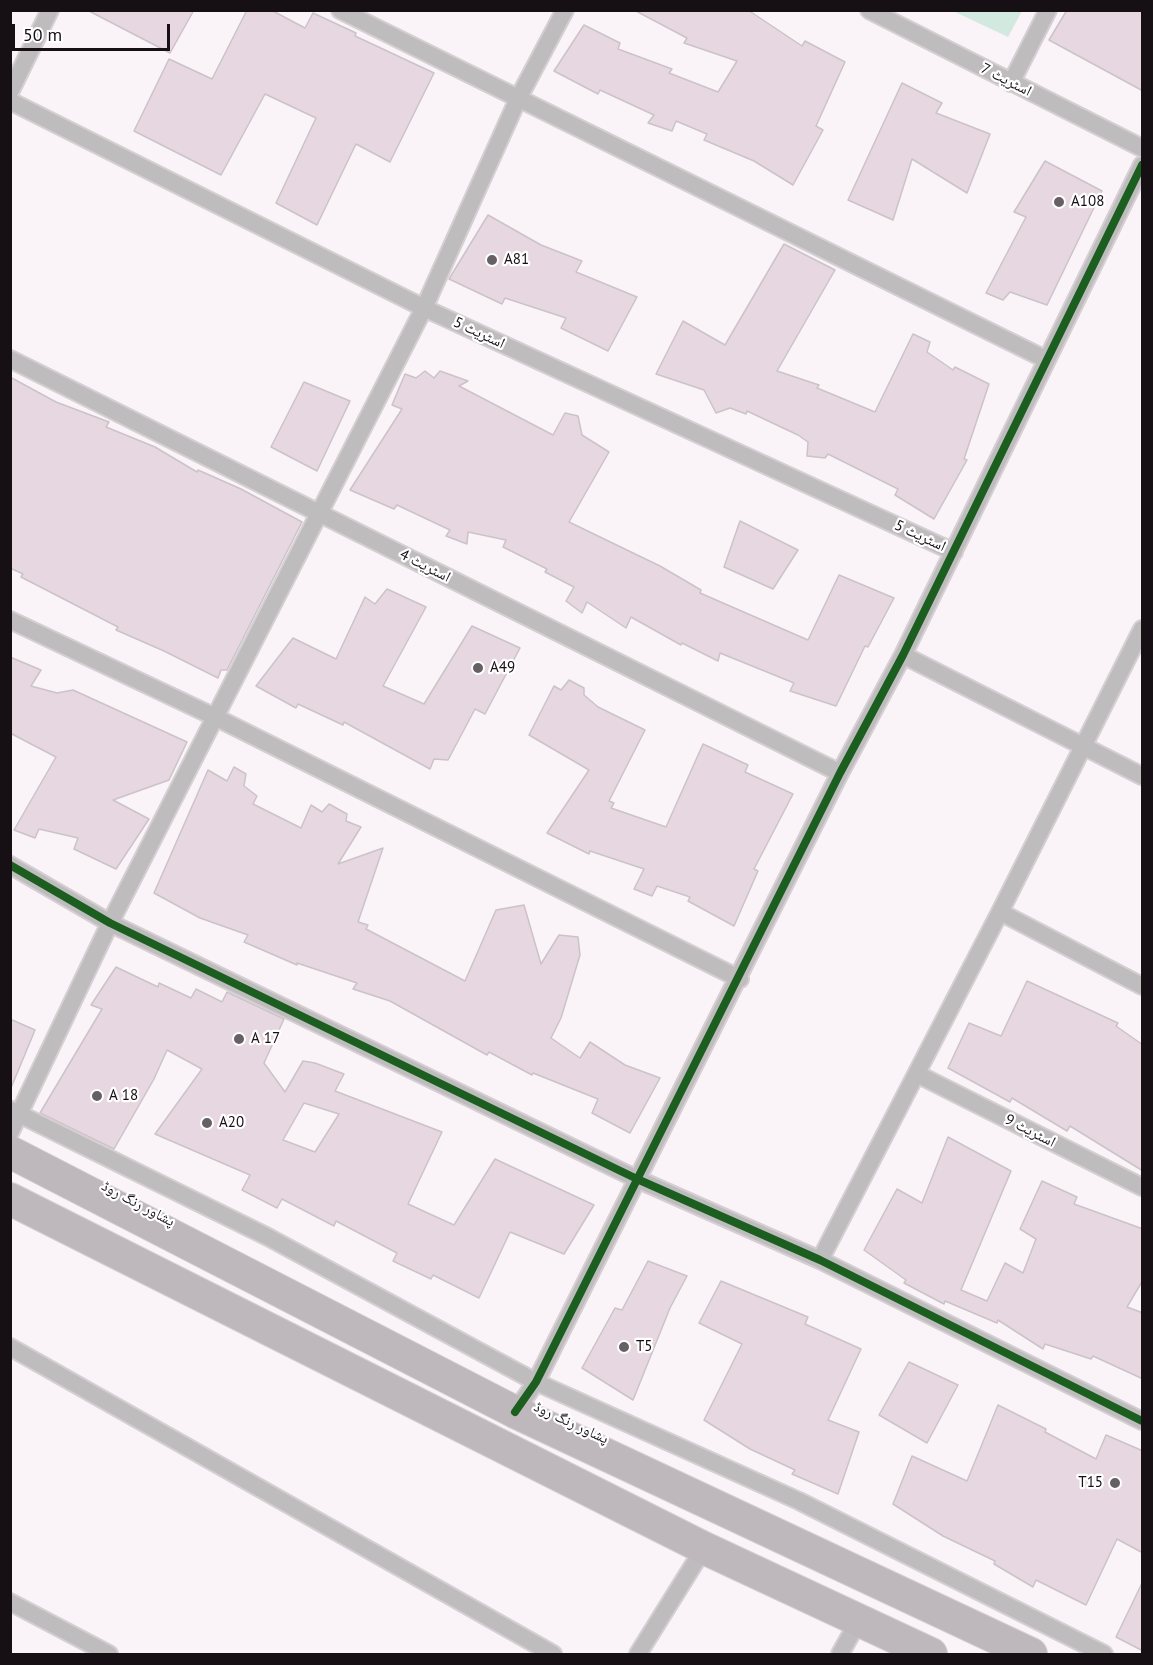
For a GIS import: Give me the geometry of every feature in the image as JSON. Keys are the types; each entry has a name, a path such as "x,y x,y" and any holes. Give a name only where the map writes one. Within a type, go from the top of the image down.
{"highway":[{"name":"پشاور رنگ روڈ","path":"10,1152 515,1412 1031,1654"},
{"path":"10,1199 516,1451 704,1548 931,1654"},
{"path":"770,1579 791,1540"}],"street":[{"path":"10,92 50,10"},
{"path":"340,10 1047,360"},
{"path":"10,1133 15,1112 424,308 518,99 565,10"},
{"name":"اسٹریٹ 7","path":"870,10 1143,148"},
{"path":"1011,83 1048,10"},
{"name":"اسٹریٹ 5","path":"10,101 424,308 954,552"},
{"path":"515,1412 536,1382 740,979 840,773 903,656 1143,165"},
{"name":"اسٹریٹ 4","path":"10,359 840,773"},
{"path":"10,620 217,718 740,979"},
{"path":"820,1260 1143,629"},
{"path":"903,656 1143,776"},
{"path":"10,865 110,923 637,1179 820,1260 1143,1421"},
{"path":"1000,912 1143,986"},
{"name":"اسٹریٹ 9","path":"917,1074 1143,1187"},
{"path":"15,1112 268,1237 536,1382 799,1501 1104,1654"},
{"path":"10,1347 553,1654"},
{"path":"638,1654 704,1548"},
{"path":"10,1602 109,1654"},
{"path":"840,1654 859,1620"}],"green space":[{"path":"953,11 1022,11 1008,37"}],"building":[{"path":"87,10 194,10 170,53"},
{"path":"247,10 271,10 305,28 313,13 356,33 355,36 434,73 390,162 356,144 317,225 276,203 316,118 265,94 221,175 134,131 169,59 212,79"},
{"path":"634,10 748,10 802,46 805,41 845,62 816,126 823,130 793,185 754,161 704,140 707,134 676,121 672,131 648,123 654,115 600,90 598,94 554,71 584,25 620,43 618,49 672,69 669,73 718,92 737,61 684,43 687,38"},
{"path":"1067,10 1143,10 1143,91 1049,40"},
{"path":"902,83 942,103 936,113 990,134 967,193 912,159 893,220 848,200"},
{"path":"1045,161 1102,191 1047,305 1010,292 1003,300 986,293 1026,217 1014,212"},
{"path":"488,215 541,245 582,261 576,272 637,297 608,351 561,328 566,318 505,298 502,304 449,279"},
{"path":"784,244 835,270 777,371 819,385 817,388 875,412 913,334 930,342 927,352 953,370 955,367 989,384 964,459 967,460 934,519 895,495 898,489 828,454 825,458 807,456 808,442 798,435 747,411 746,414 730,408 716,413 704,390 656,374 683,321 725,345"},
{"path":"425,371 434,378 440,371 468,381 459,386 553,435 565,413 578,416 582,435 609,452 569,522 660,566 701,590 700,593 808,640 839,575 894,598 868,647 865,646 836,706 790,691 794,683 720,653 718,661 682,643 681,645 631,617 626,628 587,602 582,613 566,601 574,587 545,572 547,569 503,547 506,540 468,532 467,544 446,536 450,530 397,505 394,509 350,490 402,409 392,405 405,374 416,378"},
{"path":"10,377 56,402 109,422 106,427 155,447 197,472 198,470 241,489 302,522 227,670 221,670 218,678 116,630 118,627 21,577 23,574 10,568"},
{"path":"304,382 350,401 317,471 271,447"},
{"path":"740,521 798,550 773,589 724,567"},
{"path":"387,589 426,607 383,686 424,704 472,626 520,648 485,714 475,709 448,760 434,759 430,769 344,722 343,725 298,704 296,708 256,686 293,638 336,659 365,597 375,604"},
{"path":"10,657 41,670 31,686 57,693 73,690 187,742 169,780 113,800 149,819 116,869 74,849 78,838 39,829 35,838 14,830 56,757 10,733"},
{"path":"569,680 584,688 584,695 598,707 645,730 609,801 614,803 611,808 666,827 703,744 748,765 745,772 793,794 754,869 758,871 734,926 688,901 690,897 657,886 652,896 634,889 644,869 590,851 589,854 547,833 589,770 529,735 554,686 561,690"},
{"path":"234,767 246,774 244,786 257,796 253,804 301,828 311,805 322,812 329,804 347,814 346,821 361,827 338,864 383,848 358,922 368,925 366,929 465,981 496,910 524,905 541,964 559,935 578,937 580,955 561,1018 551,1038 580,1058 590,1042 625,1065 660,1078 630,1133 592,1113 598,1099 533,1073 532,1075 489,1052 487,1055 390,1001 353,989 357,983 297,963 297,965 244,942 248,935 200,918 154,893 208,770 227,781"},
{"path":"116,967 158,987 159,983 191,998 196,989 222,1002 227,992 284,1019 264,1063 285,1092 303,1061 315,1063 344,1074 335,1091 442,1132 408,1204 454,1225 495,1159 594,1205 564,1254 510,1232 479,1298 433,1275 431,1279 393,1261 397,1253 336,1221 334,1226 282,1199 277,1208 242,1190 250,1175 155,1134 202,1069 167,1050 154,1079 114,1149 40,1113 102,1009 91,1005","holes":["304,1103 339,1114 315,1152 283,1140"]},
{"path":"1027,981 1118,1023 1116,1026 1143,1045 1143,1171 1070,1126 1067,1131 1012,1098 1010,1102 948,1068 969,1023 1001,1036"},
{"path":"10,1019 35,1030 11,1088 10,1088"},
{"path":"948,1137 1011,1171 961,1290 987,1301 1005,1263 1023,1273 1036,1239 1020,1229 1042,1181 1077,1197 1074,1204 1143,1229 1143,1280 1127,1307 1143,1313 1143,1379 1093,1356 1091,1359 1045,1344 1043,1349 998,1320 997,1323 945,1301 944,1304 904,1283 906,1280 864,1250 897,1189 922,1203"},
{"name":"T5","path":"648,1261 687,1276 670,1308 633,1400 582,1368 615,1308 622,1310"},
{"path":"721,1281 808,1317 805,1324 861,1349 828,1420 859,1432 838,1494 792,1474 795,1470 750,1449 704,1420 742,1344 699,1323"},
{"path":"909,1362 958,1385 927,1443 879,1415"},
{"path":"998,1405 1046,1429 1045,1432 1096,1459 1106,1435 1143,1451 1143,1553 1117,1539 1086,1605 1036,1580 1033,1587 994,1564 995,1561 943,1536 893,1504 912,1456 967,1481"},
{"path":"1143,1581 1143,1651 1116,1637"}],"cycle path":[{"path":"515,1412 536,1382 840,773 903,655 1142,165"},
{"path":"10,865 110,923 637,1179 820,1260 1142,1421"}],"place":[{"name":"A108","path":"1059,202"},
{"name":"A81","path":"492,260"},
{"name":"A49","path":"478,668"},
{"name":"A 17","path":"239,1039"},
{"name":"A 18","path":"97,1096"},
{"name":"A20","path":"207,1123"},
{"name":"T5","path":"624,1347"},
{"name":"T15","path":"1115,1483"}]}
